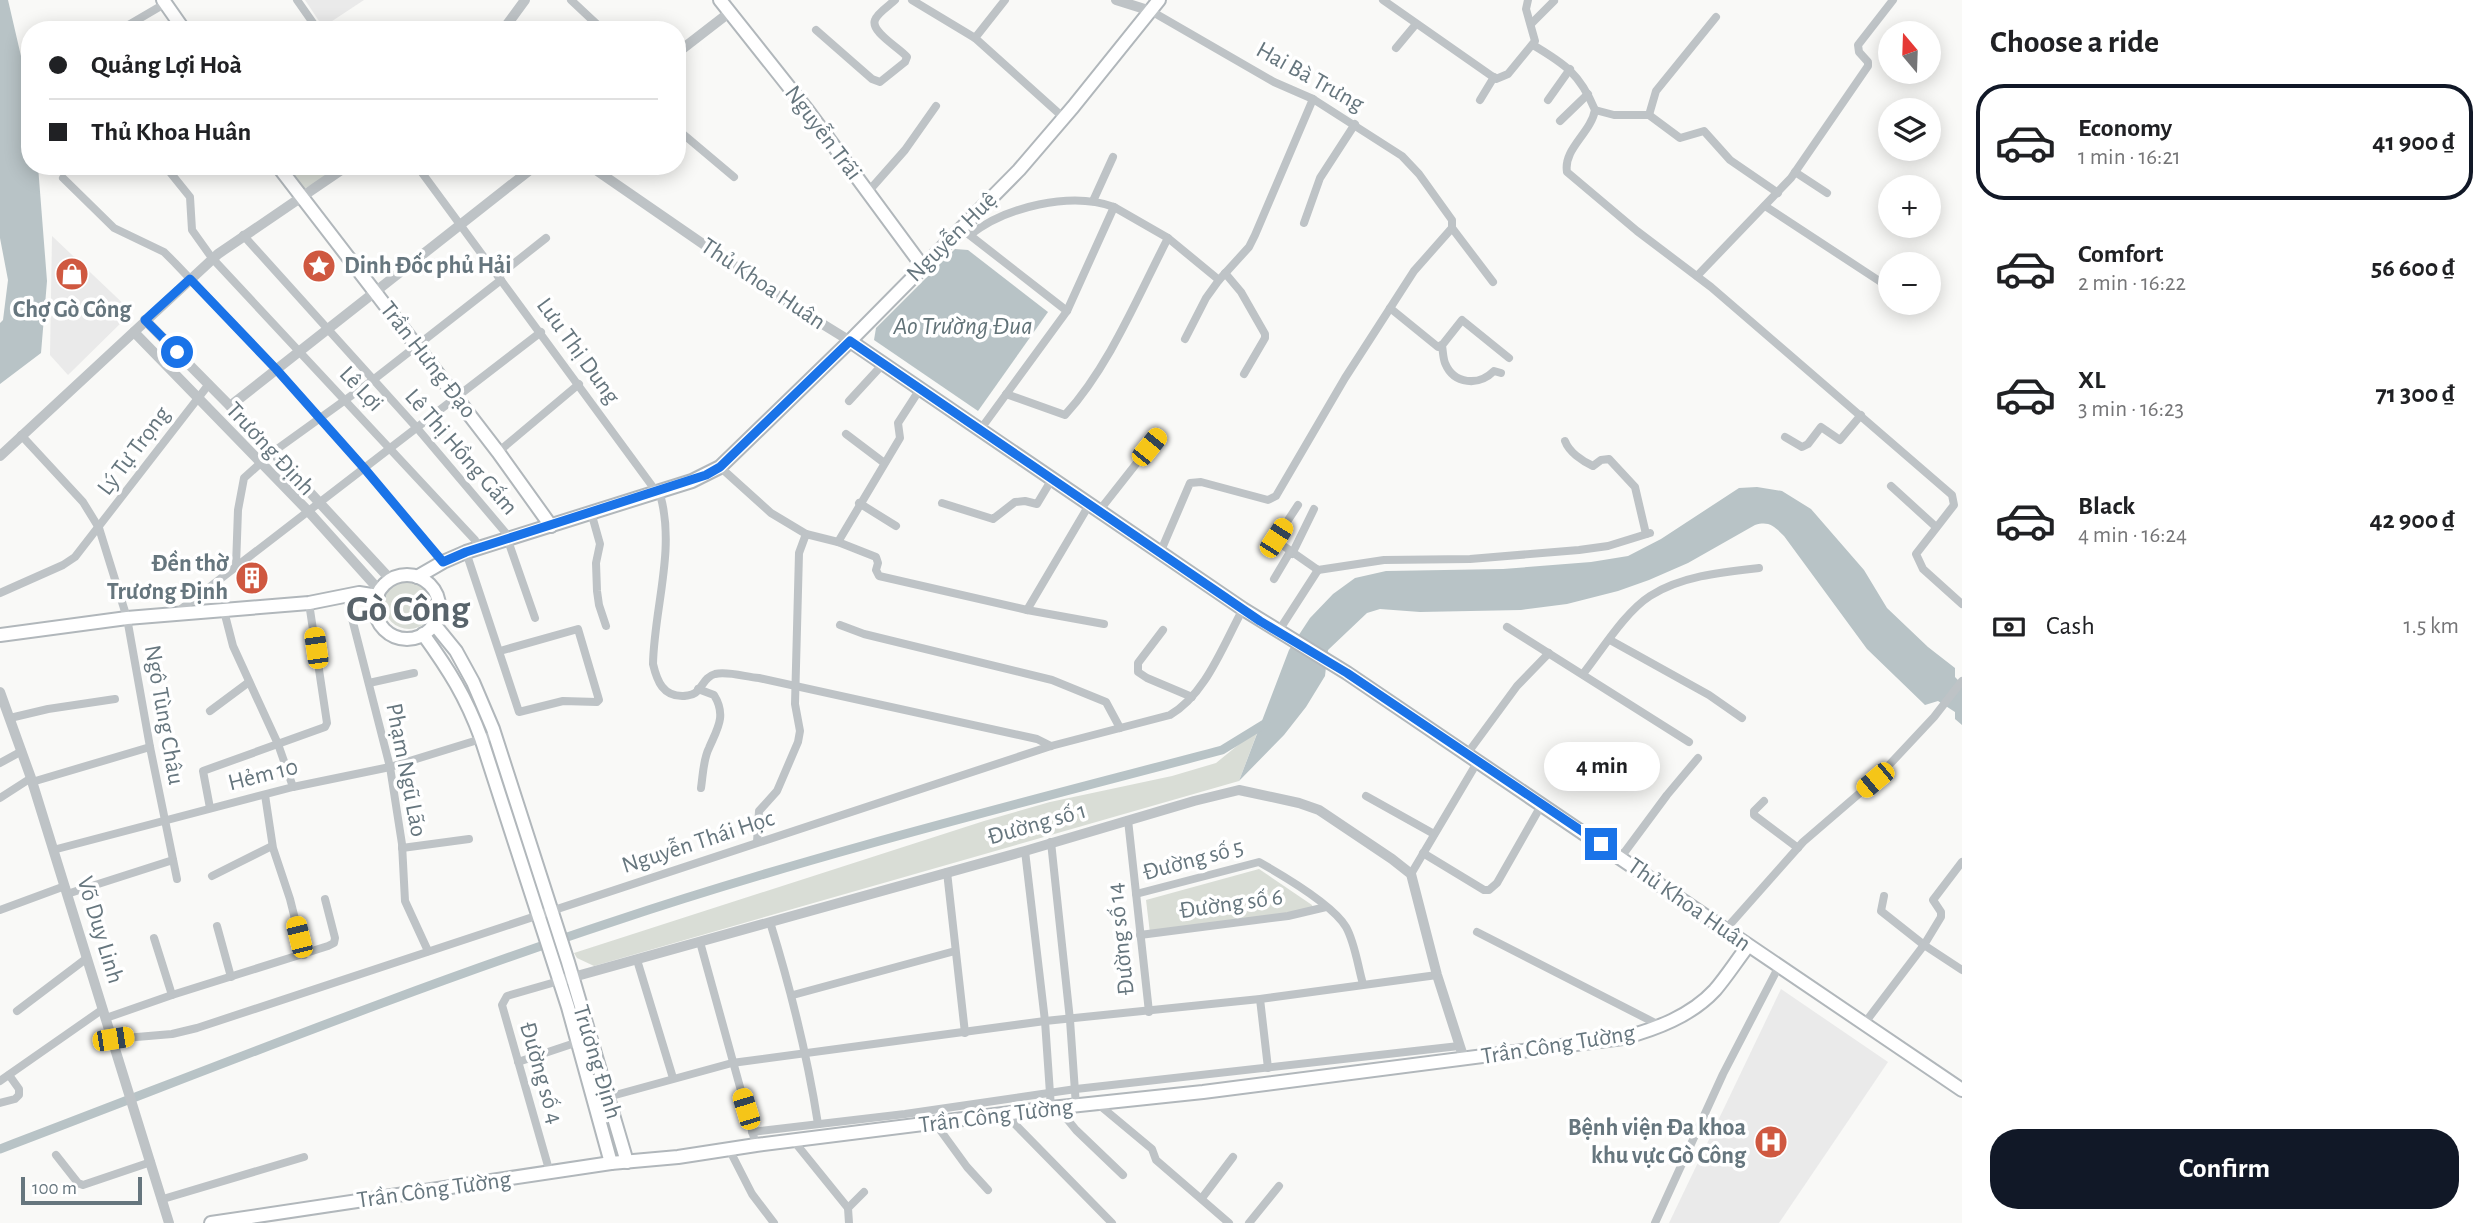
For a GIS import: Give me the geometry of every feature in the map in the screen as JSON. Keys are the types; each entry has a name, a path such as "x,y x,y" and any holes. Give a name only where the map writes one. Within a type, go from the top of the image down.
{"main road":[{"name":"Nguyễn Trãi","path":"720,0 923,267"},
{"name":"Nguyễn Huệ","path":"417,577 466,552 692,481 720,467 923,267 965,232 1159,0"},
{"path":"166,1 178,21"},
{"name":"Trần Hưng Đạo","path":"284,175 498,452 551,526"},
{"name":"Thủ Khoa Huân","path":"850,341 1243,609 1347,673 1621,857 1962,1090"},
{"path":"406,575 417,577 426,581 438,598 439,609 434,624 423,635 403,638 384,629 376,611 379,593 391,580 406,575"},
{"path":"0,635 127,618 309,603 359,593 379,593"},
{"path":"434,624 456,651 473,681 494,734 564,972"},
{"path":"423,635 454,677 473,715 547,919"},
{"name":"Trần Công Tường","path":"211,1223 611,1163 678,1157 793,1140 1623,1038 1661,1026 1700,1004 1748,946"},
{"name":"Trương Định","path":"564,972 578,1042 611,1163"},
{"name":"Trương Định","path":"564,972 608,1097 627,1162"}],"street":[{"path":"298,0 312,21"},
{"path":"510,21 525,0"},
{"path":"571,0 593,21"},
{"path":"816,30 872,79 880,82 905,62 907,57 876,31 874,24 875,19 895,0"},
{"path":"912,0 975,38 1063,118"},
{"path":"975,38 1005,0"},
{"name":"Hai Bà Trưng","path":"1116,0 1151,11 1274,82 1313,99 1355,124 1411,164 1452,220 1452,228 1493,282"},
{"path":"1383,0 1494,77 1502,78 1533,44 1535,35 1526,9 1528,0"},
{"path":"1698,276 1795,172 1868,66 1868,62 1859,52 1858,45 1893,0"},
{"path":"134,21 166,1"},
{"path":"1531,24 1554,1"},
{"path":"686,46 730,12"},
{"path":"1649,116 1656,91 1716,17"},
{"path":"1396,48 1416,24"},
{"path":"1533,44 1570,69 1588,94 1595,110 1586,131 1569,156 1567,172 1637,231 1698,276 1952,495 1954,505 1916,554 1923,569 1962,604"},
{"path":"1548,100 1570,69"},
{"path":"1479,100 1494,77"},
{"path":"1560,121 1588,94"},
{"path":"1185,340 1206,298 1249,247 1313,99"},
{"path":"867,192 905,150 936,106"},
{"path":"1595,110 1614,115 1649,116 1680,138 1704,131 1730,160 1778,193"},
{"path":"1304,223 1321,178 1355,124"},
{"path":"686,137 734,177"},
{"path":"1093,201 1113,157"},
{"path":"1795,172 1827,193"},
{"name":"Lê Lợi","path":"172,175 190,197 192,230 212,258 391,448 480,548"},
{"path":"0,456 212,258 333,175"},
{"name":"Lưu Thị Dung","path":"424,175 657,491"},
{"path":"230,406 524,175"},
{"name":"Thủ Khoa Huân","path":"603,175 790,304 850,341"},
{"path":"63,178 114,228 164,252 276,369 443,562"},
{"path":"1066,312 965,232 990,220 1063,201 1093,201 1114,207 1168,238 1241,292 1265,334 1244,374"},
{"path":"1765,206 1878,280"},
{"path":"981,430 1066,312 1114,207"},
{"path":"1160,553 1190,483 1200,482 1237,493 1273,499 1417,265 1452,228"},
{"name":"Lê Thị Hồng Gấm","path":"243,235 417,428 505,532 535,618"},
{"path":"236,566 242,482 260,462 417,347 546,238"},
{"path":"1006,394 1065,415 1105,358 1168,238"},
{"path":"1390,308 1438,347 1442,346"},
{"name":"Trương Định","path":"145,320 230,406 391,580"},
{"path":"1442,346 1462,320 1509,358"},
{"name":"Trương Định","path":"134,332 308,511 379,593"},
{"path":"176,613 541,332"},
{"path":"1442,346 1446,364 1461,379 1478,382 1494,371 1501,373"},
{"path":"849,401 883,364"},
{"name":"Lý Tự Trọng","path":"0,593 75,557 209,384"},
{"path":"498,452 579,384"},
{"path":"838,542 883,462 900,438 899,421 920,389"},
{"path":"1785,437 1802,447 1808,444 1821,427 1840,440 1861,415"},
{"path":"846,434 883,462"},
{"name":"Lý Tự Trọng","path":"21,435 83,502 99,528 127,618"},
{"path":"1027,610 1094,508 1158,436"},
{"path":"1298,505 1275,540 1318,570 1384,561 1470,559 1579,550 1608,546 1648,534 1633,483 1609,459 1601,460 1593,466 1567,447 1564,441"},
{"path":"720,467 771,513 806,534 838,542 876,557 879,576 1027,610 1104,624"},
{"path":"942,503 993,519 1015,502 1037,503 1052,479"},
{"path":"1891,486 1936,527"},
{"path":"657,491 663,505 665,528 653,664 657,679 666,691 678,696 689,696 707,678 720,673 759,678 1037,739 1051,746"},
{"path":"859,503 896,526"},
{"path":"1273,579 1291,553 1314,509"},
{"path":"591,512 600,544 596,563 597,591 606,626"},
{"path":"757,842 759,811 777,791 800,731 795,704 799,553 806,534"},
{"path":"466,552 519,712 563,701 599,700 578,629 500,651"},
{"path":"1583,674 1625,620 1649,597 1684,581 1723,572 1759,568"},
{"path":"1281,634 1318,570"},
{"name":"Phạm Ngũ Lão","path":"346,595 390,767 402,848 405,901 428,951"},
{"path":"210,808 203,771 325,727 327,723 309,603"},
{"name":"Nguyễn Thái Học","path":"113,1039 172,1034 197,1028 428,951 547,919 757,842 1051,746 1170,715 1180,709 1200,687 1243,609"},
{"path":"224,611 228,631 278,744 293,787"},
{"name":"Ngô Tùng Châu","path":"127,618 177,879"},
{"path":"840,625 864,634 1052,680 1106,702 1120,728"},
{"path":"1507,626 1689,742"},
{"path":"1163,630 1138,663 1138,672 1192,697"},
{"path":"1610,640 1709,695 1742,718"},
{"path":"1464,1059 1437,975 1411,874 1472,757 1517,686 1549,653"},
{"path":"369,683 414,673"},
{"path":"1725,930 1798,848 1875,780 1934,717 1962,681"},
{"path":"209,710 249,682"},
{"path":"698,689 714,695 721,717 720,726 705,761 701,788"},
{"name":"Võ Duy Linh","path":"0,691 32,780 169,1223"},
{"path":"10,718 115,699"},
{"name":"Hẻm 10","path":"53,850 293,787 390,767 494,734"},
{"path":"0,798 32,780 150,747"},
{"path":"0,763 22,751"},
{"path":"1621,857 1698,758"},
{"name":"Đường số 1","path":"564,972 637,960 1239,790 1319,810 1411,874"},
{"path":"265,794 272,846 290,899 304,955"},
{"path":"1366,796 1434,834"},
{"path":"1764,801 1754,811 1754,815 1798,848"},
{"path":"1423,853 1484,890 1489,890 1497,883 1542,804"},
{"name":"Đường số 14","path":"1128,820 1149,1012"},
{"path":"402,848 469,839"},
{"path":"1051,842 1070,1020 1076,1106"},
{"path":"212,876 272,846"},
{"path":"1026,851 1051,1092 1055,1108 1123,1175"},
{"path":"0,909 173,860"},
{"name":"Đường số 5","path":"1136,894 1259,862 1292,881 1339,918 1347,928 1363,985"},
{"path":"1864,1024 1924,945 1941,917 1941,912 1933,900 1962,862"},
{"path":"947,872 965,1033"},
{"path":"1884,896 1881,911 1924,945 1962,970"},
{"path":"0,1081 104,1014 304,955 334,943 325,899"},
{"name":"Đường số 6","path":"1140,934 1276,918 1326,907"},
{"path":"771,922 793,995 818,1124"},
{"path":"217,926 231,977"},
{"path":"1477,932 1661,1026"},
{"path":"154,938 172,995"},
{"path":"700,942 756,1145"},
{"path":"793,995 955,950"},
{"path":"17,1011 87,958"},
{"path":"637,960 673,1078"},
{"path":"1654,1223 1723,1074 1779,966"},
{"name":"Đường số 4","path":"550,1173 502,1005 503,999 564,972"},
{"path":"608,1097 732,1063 806,1052 1045,1021 1260,999 1437,975"},
{"path":"1260,999 1268,1068"},
{"path":"518,1062 578,1042"},
{"name":"Trần Công Tường","path":"752,1132 905,1114 1051,1092 1459,1046"},
{"path":"0,1103 15,1099 19,1095 19,1089 9,1075"},
{"path":"1098,1104 1152,1149 1156,1160 1229,1223"},
{"path":"1005,1114 1112,1223"},
{"path":"934,1123 988,1190"},
{"path":"793,1140 848,1208 849,1223"},
{"path":"729,1149 752,1194 774,1223"},
{"path":"56,1155 78,1183 83,1185 152,1162"},
{"path":"163,1199 304,1157"},
{"path":"1202,1198 1233,1157"},
{"path":"1249,1223 1279,1186"},
{"path":"848,1208 864,1192"}],"shaded area":[{"path":"305,0 364,0 332,21 319,21"},
{"path":"289,175 330,175 300,191"},
{"name":"Chợ Gò Công","path":"52,236 132,312 68,375 50,355"},
{"path":"409,579 426,587 434,604 426,621 409,629 392,621 384,604 392,587"},
{"path":"1259,728 1239,781 594,966 577,958 574,953 984,821 1050,802 1172,776 1216,763"},
{"path":"1259,869 1312,905 1314,911 1150,933 1146,900"},
{"name":"Bệnh viện Đa khoa khu vực Gò Công","path":"1781,989 1888,1062 1779,1223 1669,1223"}],"water":[{"path":"0,0 8,0 21,56 21,175 39,175 47,281 41,353 0,384 0,323 3,320 8,280 0,238"},
{"name":"Ao Trường Đua","path":"955,249 968,250 1048,312 978,411 874,340 876,328"},
{"path":"1757,487 1782,491 1811,509 1864,570 1887,608 1928,647 1955,668 1955,677 1962,684 1962,725 1955,719 1955,712 1938,701 1925,705 1867,649 1784,536 1771,525 1760,524 1688,563 1649,580 1567,604 1521,610 1420,612 1380,609 1367,613 1328,650 1325,676 1306,707 1284,735 1239,781 1289,650 1310,618 1333,594 1355,578 1386,571 1503,569 1591,562 1628,556 1661,539 1739,488"}],"waterway":[{"path":"0,1149 381,1003 612,922 839,852 1222,750 1266,723"}],"place":[{"name":"Dinh Đốc phủ Hải","path":"319,266"},
{"name":"Chợ Gò Công","path":"72,274"},
{"name":"Đền thờ Trương Định","path":"252,578"},
{"name":"Bệnh viện Đa khoa khu vực Gò Công","path":"1771,1142"}],"district":[{"name":"Gò Công","path":"408,610"}],"route":[{"path":"177,352 145,320 190,279 276,369 443,562 466,552 706,475 720,467 850,341 1260,621 1347,673 1601,844"}]}
